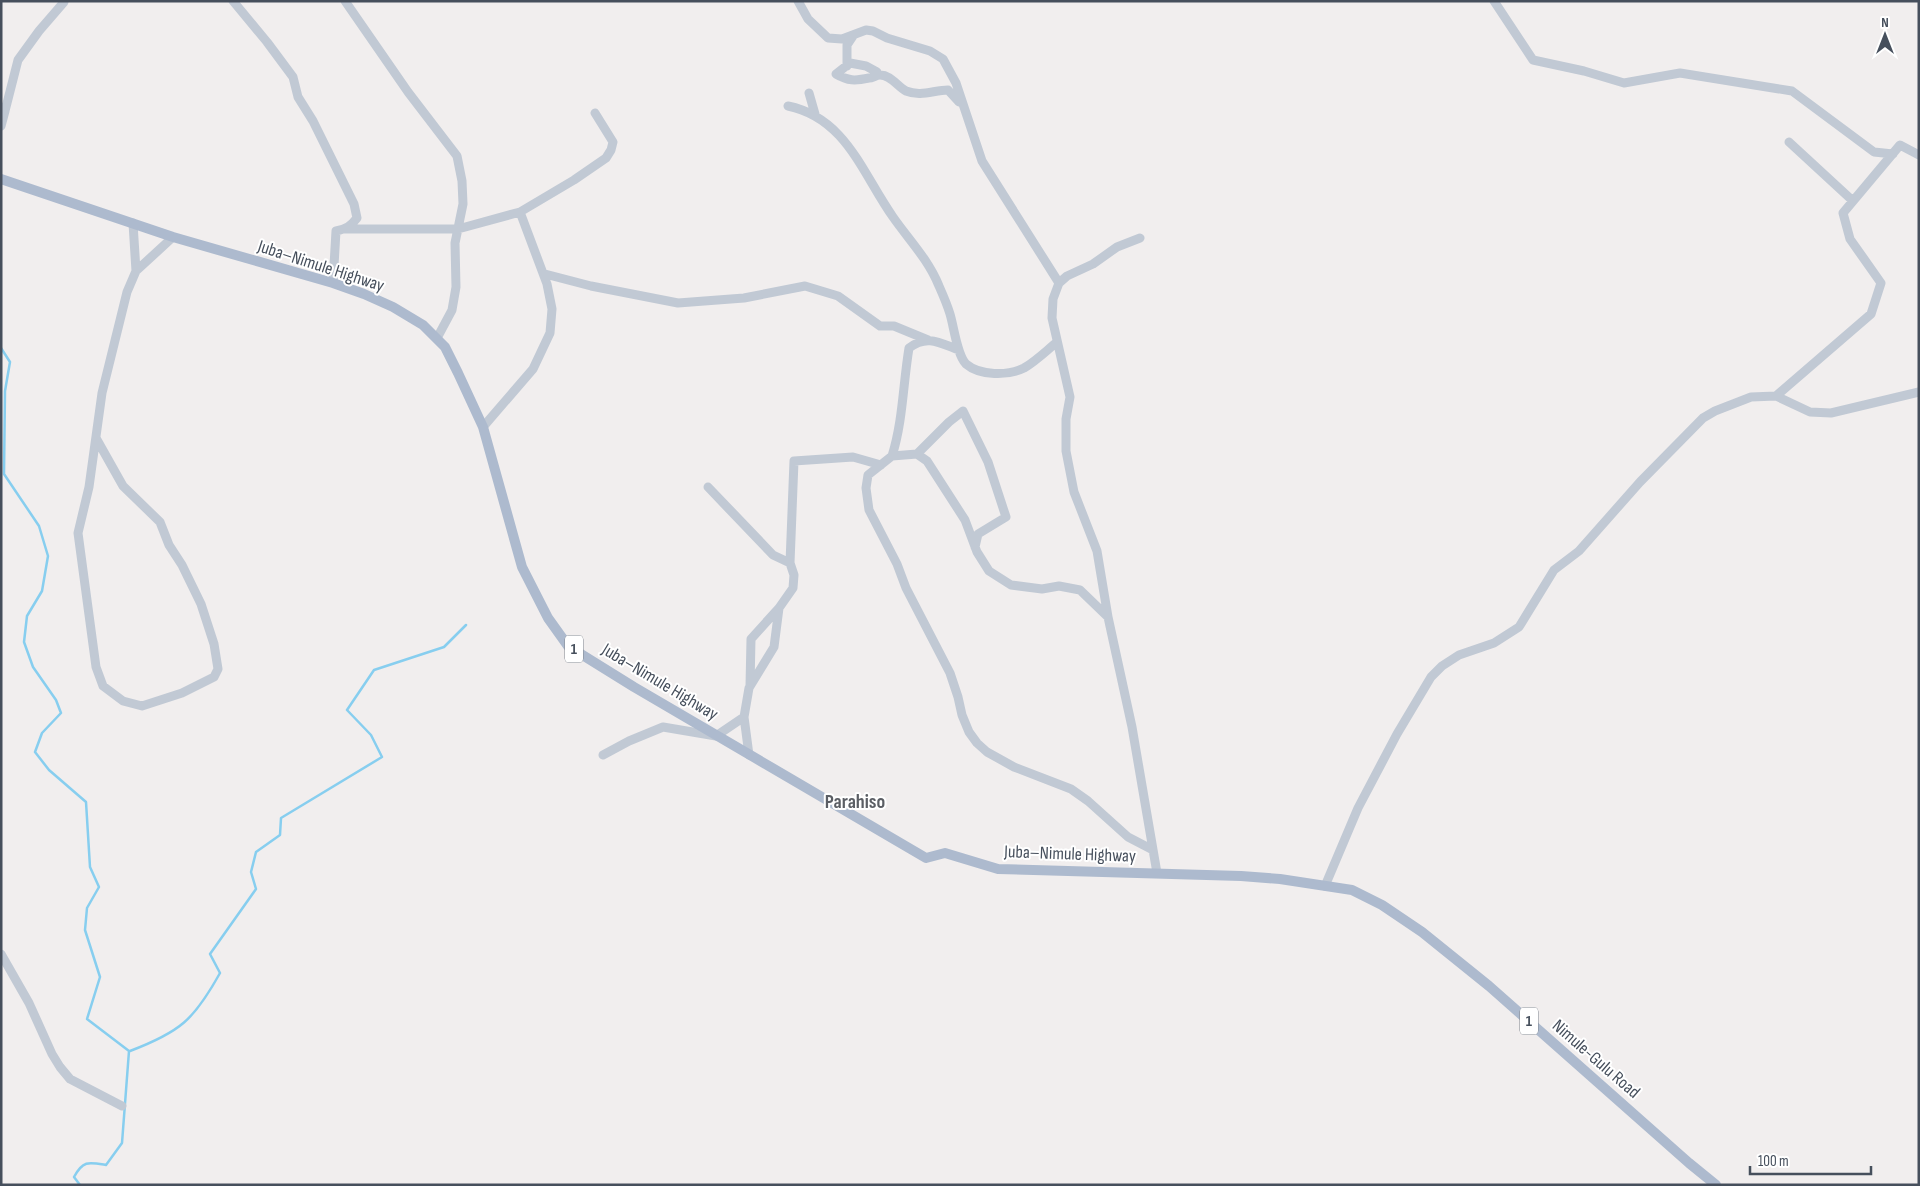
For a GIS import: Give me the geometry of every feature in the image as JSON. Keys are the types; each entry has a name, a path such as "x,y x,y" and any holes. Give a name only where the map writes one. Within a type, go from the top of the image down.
{"main road":[{"name":"Juba–Nimule Highway","path":"1,179 173,237 333,283 393,307 423,325 445,347 483,427 522,567 535,596 556,632 568,646 716,736 926,858 945,853 998,869 1156,873 1280,879 1325,886"},
{"name":"Nimule-Gulu Road","path":"1325,886 1352,890 1382,905 1422,932 1489,986 1716,1185"}],"street":[{"path":"233,1 293,77 298,97 313,121 354,204 357,218 352,225 336,231 333,283"},
{"path":"345,1 408,92 457,156 462,181 463,204 455,243 456,286 452,310 437,338"},
{"path":"798,1 808,18 828,38 842,39 866,30 873,31 887,38 930,51 943,59 956,83 982,161 1059,284"},
{"path":"1494,1 1533,60 1584,71 1624,83 1680,73 1792,91 1874,152 1893,154"},
{"path":"1,126 3,109 18,60 36,29 64,2"},
{"path":"847,66 847,44 854,36"},
{"path":"877,74 870,78 849,81 836,74 850,63 855,63 878,72 877,74 891,79 906,90 925,94 948,90 963,106"},
{"path":"810,93 815,114"},
{"path":"788,106 804,109 815,114 847,142 893,217 920,250 938,282 949,311 959,350 965,363 976,370 987,373 1022,369 1057,342"},
{"path":"344,229 458,229 520,212 574,180 606,158 613,142 595,113"},
{"path":"1789,142 1853,201"},
{"path":"1776,396 1871,314 1881,284 1850,239 1842,213 1900,145 1919,155"},
{"path":"483,427 534,369 550,333 552,309 545,274 520,212"},
{"path":"133,223 136,271"},
{"path":"96,438 123,486 160,522 169,544 182,565 201,604 214,644 218,668 214,677 182,693 142,706 123,701 102,686 96,667 78,533 89,487 102,393 127,292 136,271 173,237"},
{"path":"1140,238 1117,247 1093,264 1067,276 1059,284 1052,299 1052,318 1070,396 1066,419 1066,451 1074,492 1097,551 1108,617 1132,727 1156,873"},
{"path":"545,274 591,286 678,304 744,298 805,286 838,296 880,326 894,326 959,350"},
{"path":"928,340 917,342 909,348 899,435 892,456 868,475 866,488 869,510 897,564 906,588 950,673 962,715 969,732 977,743 987,752 1014,767 1071,789 1088,801 1128,837 1153,850"},
{"path":"1325,886 1358,808 1397,734 1431,677 1442,666 1459,655 1494,642 1519,627 1554,570 1579,551 1640,482 1703,418 1715,411 1751,398 1776,396 1810,412 1831,413 1919,392"},
{"path":"917,454 949,422 963,411 988,462 1006,517 978,534 975,547"},
{"path":"892,456 917,454 927,461 965,520 975,547 990,571 1010,585 1042,589 1059,586 1080,590 1108,617"},
{"path":"749,755 744,717 750,688 751,639 779,608 793,588 794,575 790,563 794,461 853,458 882,465"},
{"path":"708,487 773,555 790,563"},
{"path":"750,688 774,647 779,608"},
{"path":"603,754 663,727 716,736 744,717"},
{"path":"1,954 29,1003 52,1054 60,1067 70,1079 122,1106"}],"waterway":[{"path":"1,348 10,362 5,391 4,474 39,526 48,556 42,591 27,616 24,642 33,667 56,700 61,713 42,733 35,752 49,770 86,802 90,867 99,887 87,908 85,930 100,977 87,1019 129,1051 122,1143 106,1165 91,1163 80,1168 74,1177 80,1185"},
{"path":"130,1051 174,1030 193,1013 211,989 220,973 210,954 256,889 251,872 256,852 280,835 281,818 382,757 371,735 347,710 374,670 444,647 466,625"}],"district":[{"name":"Parahiso","path":"855,802"}]}
